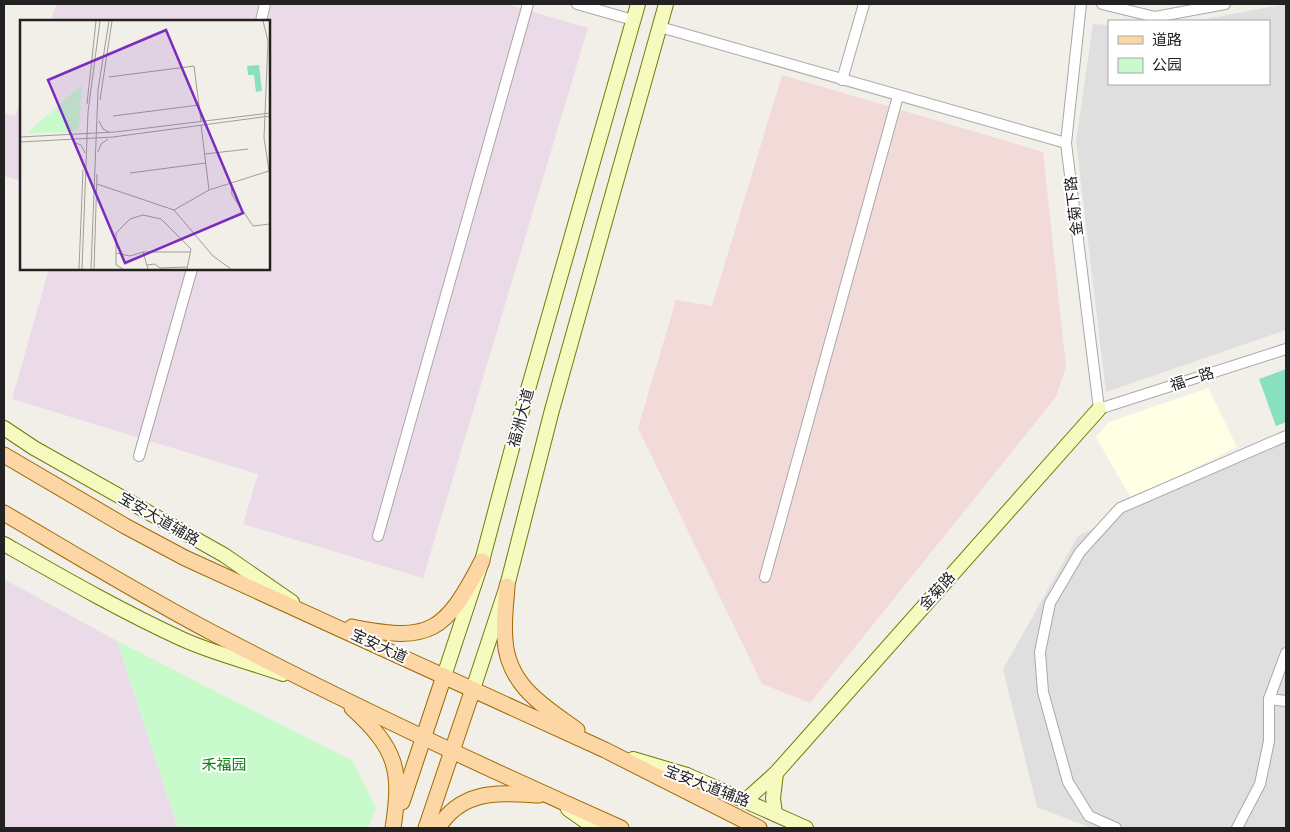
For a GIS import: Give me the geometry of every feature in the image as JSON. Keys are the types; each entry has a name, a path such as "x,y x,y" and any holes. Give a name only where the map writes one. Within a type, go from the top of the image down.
{"main road":[{"name":"福洲大道","path":"394,828 482,561 526,398 638,4"},
{"name":"福洲大道","path":"426,828 507,586 555,401 666,4"},
{"name":"金菊路","path":"746,800 776,773 1099,409"},
{"name":"宝安大道辅路","path":"4,428 34,448 224,556 311,615"},
{"name":"宝安大道","path":"4,455 125,526 185,558 605,750 759,828"},
{"path":"4,513 209,631 424,737 621,828"},
{"path":"4,544 88,592 182,639 326,690 348,705 377,733 390,752 397,771 398,786 394,828"},
{"path":"311,615 385,633 411,634 422,632 434,627 446,618 462,597 482,561"},
{"path":"507,586 505,641 508,659 514,675 521,685 546,708 605,750"},
{"name":"宝安大道辅路","path":"605,750 687,775 806,828"},
{"path":"775,814 773,798 776,773"},
{"path":"438,828 452,811 463,803 478,796 508,793 546,795 596,828"}],"street":[{"path":"261,20 266,4"},
{"path":"378,536 528,4"},
{"path":"577,4 633,20"},
{"path":"842,80 864,4"},
{"name":"金菊下路","path":"1081,4 1066,143 1099,409"},
{"path":"1102,4 1155,17 1224,4"},
{"path":"660,27 1066,143"},
{"path":"765,577 898,96"},
{"path":"139,456 192,270"},
{"name":"福一路","path":"1099,409 1286,349"},
{"path":"1116,828 1089,816 1068,782 1042,692 1040,652 1050,603 1080,552 1120,508 1286,436"},
{"path":"1237,828 1260,784 1269,740 1269,699 1286,653"},
{"path":"1269,699 1286,701"}],"shaded area":[{"path":"57,4 506,4 588,28 423,578 243,524 258,474 12,399 49,270 270,270 270,20 50,20"},
{"path":"1286,4 1286,330 1106,392 1076,141 1093,24 1108,25 1108,85 1270,85 1270,20 1200,20"},
{"path":"782,75 1043,152 1066,367 1056,397 810,703 762,684 638,428 676,300 712,306"},
{"path":"20,102 20,181 4,176 4,113 15,116"},
{"path":"1208,388 1237,447 1132,500 1096,437 1109,422"},
{"path":"1286,432 1286,828 1091,828 1037,807 1003,669 1078,536"},
{"path":"4,579 117,641 178,828 4,828"}],"green space":[{"path":"1286,369 1286,422 1276,426 1259,379"},
{"name":"禾福园","path":"117,641 353,761 376,808 368,828 178,828"}]}
